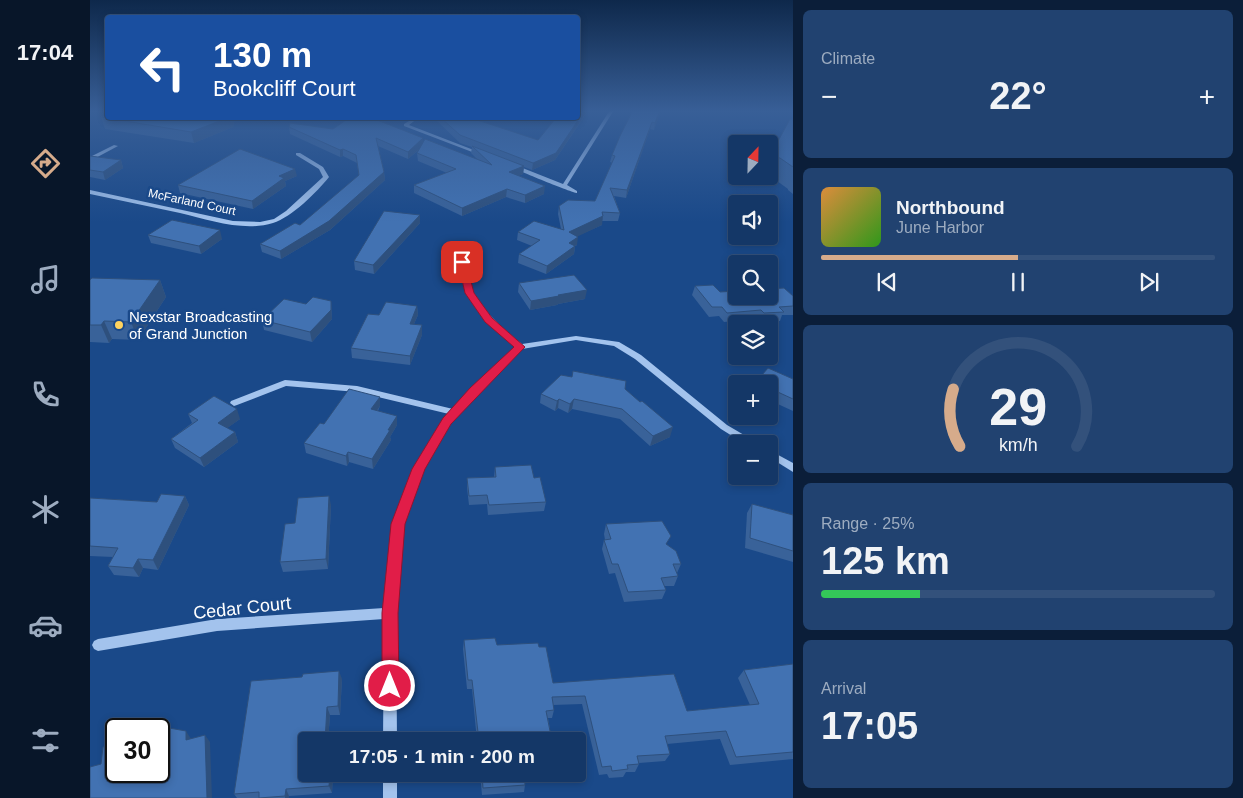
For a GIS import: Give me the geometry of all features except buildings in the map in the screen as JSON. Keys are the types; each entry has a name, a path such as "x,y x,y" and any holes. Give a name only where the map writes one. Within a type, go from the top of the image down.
{"street":[{"path":"90,159 114,147"},
{"path":"454,147 483,158"},
{"path":"464,147 489,157"},
{"path":"564,186 588,147"},
{"name":"McFarland Court","path":"90,192 233,223 257,224 276,220 318,188 326,177 321,168 298,154"},
{"path":"509,166 556,185 564,186 575,192"},
{"path":"468,245 462,262 469,293 488,320 520,347"},
{"path":"390,732 390,613 398,524 419,469 447,421 520,347 576,338 616,344 638,357 724,427 738,435"},
{"path":"234,402 286,382 357,389 455,412"},
{"path":"778,459 793,468"},
{"name":"Cedar Court","path":"98,645 217,625 390,613"},
{"path":"390,782 390,798"}],"place":[{"name":"Nexstar Broadcasting of Grand Junction","path":"119,325"}],"route":[{"path":"390,686 390,613 398,524 419,469 447,421 474,391 520,347 488,320 469,293 462,262"}]}
